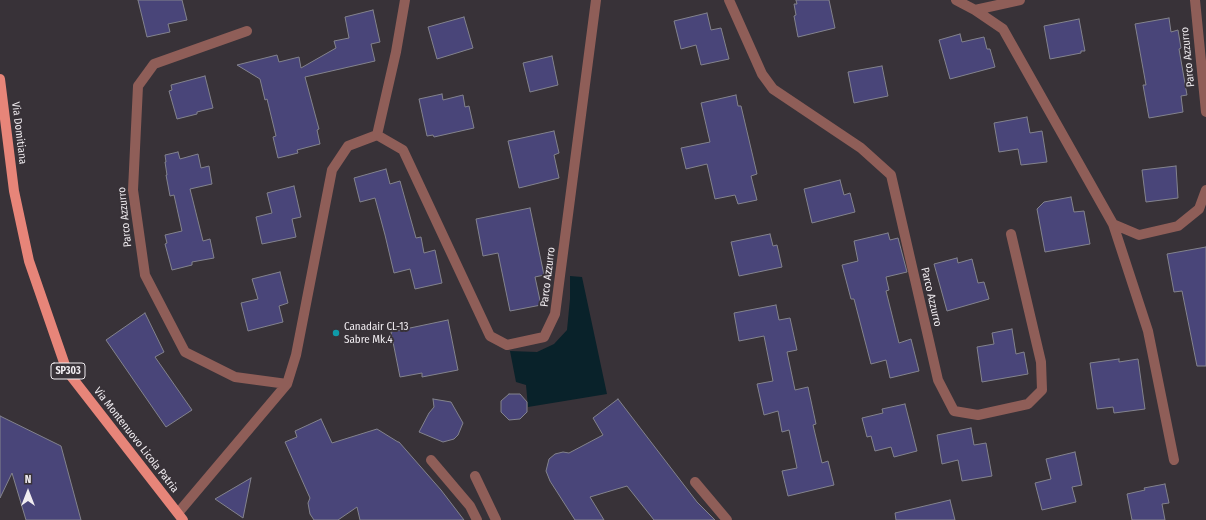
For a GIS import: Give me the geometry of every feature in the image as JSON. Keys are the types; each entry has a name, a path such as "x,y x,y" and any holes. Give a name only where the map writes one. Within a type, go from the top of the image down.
{"main road":[{"name":"Via Domitiana","path":"0,79 14,191"},
{"name":"Via Montenuovo Licola Patria","path":"14,191 29,262 67,371 180,516"}],"street":[{"path":"180,516 287,384 296,355 332,170 348,146 377,135 396,52 405,0"},
{"name":"Parco Azzurro","path":"377,135 402,150 490,336 507,344 544,337 555,314 596,0"},
{"name":"Parco Azzurro","path":"729,0 762,74 773,89 861,148 891,175 938,380 954,411 978,415 1028,404 1042,390 1041,362 1011,234"},
{"path":"956,0 975,10 1003,29 1113,224 1148,331 1174,460"},
{"path":"975,10 1020,0"},
{"name":"Parco Azzurro","path":"1195,0 1206,112"},
{"name":"Parco Azzurro","path":"247,31 154,64 138,86 133,190 145,274 185,352 235,377 287,384"},
{"path":"1113,224 1138,235 1178,226 1200,209 1206,190"},
{"path":"431,460 470,506 477,520"},
{"path":"475,476 496,520"},
{"path":"695,482 728,520"}],"water":[{"path":"570,276 582,277 607,394 528,407 526,385 516,382 510,351 537,352 554,344 567,330 570,299"}],"building":[{"path":"138,0 182,0 187,20 168,24 170,32 147,37"},
{"path":"796,0 829,0 835,28 798,37 794,16 796,15 794,4 797,4"},
{"path":"373,10 380,42 371,44 375,61 305,77 319,129 317,130 320,144 297,150 298,153 278,158 273,137 276,136 267,99 265,100 260,79 237,65 277,55 279,62 299,57 301,68 336,48 334,41 349,38 345,17"},
{"path":"707,13 711,30 721,28 729,59 701,65 696,45 681,49 674,21"},
{"path":"464,17 473,48 437,59 428,27"},
{"path":"1169,18 1171,32 1178,30 1181,48 1179,49 1187,95 1181,96 1183,112 1149,118 1143,85 1146,85 1135,24"},
{"path":"1079,19 1085,51 1050,59 1044,26"},
{"path":"960,34 962,42 984,37 987,49 990,49 995,67 950,79 939,40"},
{"path":"552,56 558,85 530,92 523,63"},
{"path":"882,66 888,96 854,103 848,72"},
{"path":"205,76 213,108 177,119 169,91 172,90 171,85"},
{"path":"442,94 443,100 463,95 465,107 469,106 474,128 434,137 433,135 427,136 419,99"},
{"path":"736,95 738,106 741,106 757,174 751,176 757,200 738,204 735,195 715,199 707,164 686,169 681,148 710,142 701,103"},
{"path":"1027,117 1030,133 1042,131 1047,162 1021,165 1018,149 999,152 994,123"},
{"path":"554,131 559,153 554,155 559,178 519,188 508,141"},
{"path":"178,152 180,159 198,154 201,168 209,166 212,184 190,189 203,241 210,239 214,258 192,262 192,265 172,270 165,244 167,243 165,235 182,231 174,195 170,196 166,175 165,155"},
{"path":"1176,166 1178,198 1146,202 1142,170"},
{"path":"386,169 390,184 400,181 416,238 421,237 424,253 435,250 442,283 415,289 410,269 394,273 375,198 360,202 354,178"},
{"path":"840,180 844,195 850,193 855,212 812,223 804,189"},
{"path":"294,186 301,217 292,219 296,237 262,244 256,217 272,213 267,193"},
{"path":"1071,197 1074,212 1084,211 1090,244 1045,252 1037,209 1044,202"},
{"path":"530,208 544,275 535,277 541,305 510,311 498,253 483,256 476,219"},
{"path":"888,233 890,240 898,238 907,272 886,277 889,290 886,291 899,343 911,339 919,371 890,378 886,360 871,364 854,299 851,299 842,265 858,261 854,241"},
{"path":"770,234 773,246 777,245 782,267 739,276 731,242"},
{"path":"1206,247 1206,366 1197,366 1182,291 1174,292 1167,254"},
{"path":"957,258 958,263 972,259 978,283 984,282 989,299 947,311 934,264"},
{"path":"280,272 288,303 279,306 283,322 248,331 241,303 258,299 252,279"},
{"path":"776,305 779,320 790,318 797,350 787,352 795,390 808,387 816,424 813,425 822,463 828,461 834,485 788,496 782,471 797,468 789,430 782,432 778,411 764,415 757,384 773,381 764,336 739,341 734,313"},
{"path":"145,313 164,352 155,357 192,410 166,427 106,340"},
{"path":"448,320 458,370 422,377 422,373 400,377 391,332"},
{"path":"1012,329 1016,354 1024,352 1028,374 982,382 977,347 994,344 992,333"},
{"path":"1119,359 1119,362 1138,359 1145,409 1114,413 1113,407 1097,409 1090,363"},
{"path":"509,394 520,394 527,402 527,412 520,419 509,420 501,412 501,401"},
{"path":"433,399 451,402 463,423 458,435 454,439 443,442 419,432 429,413 434,407"},
{"path":"618,399 697,502 715,520 654,520 627,486 590,497 604,520 575,520 550,481 546,471 549,459 555,454 563,452 569,453 603,435 593,418"},
{"path":"905,404 917,451 894,457 891,447 875,451 871,436 867,437 862,418 883,413 882,409"},
{"path":"0,416 61,446 81,520 26,520 12,473 0,498"},
{"path":"321,419 332,443 377,429 399,442 441,490 464,520 360,520 357,507 338,520 314,520 310,514 308,503 310,498 285,442 297,437 295,431"},
{"path":"971,428 974,445 986,443 992,476 962,481 958,460 942,464 937,435"},
{"path":"1075,452 1082,485 1072,487 1076,502 1042,510 1035,483 1051,479 1046,459"},
{"path":"251,478 243,518 215,499"},
{"path":"1165,484 1169,503 1162,504 1165,520 1132,520 1127,494 1145,490 1144,488"},
{"path":"950,500 955,520 896,520 895,513"}],"place":[{"name":"Canadair CL-13 Sabre Mk.4","path":"336,333"}]}
